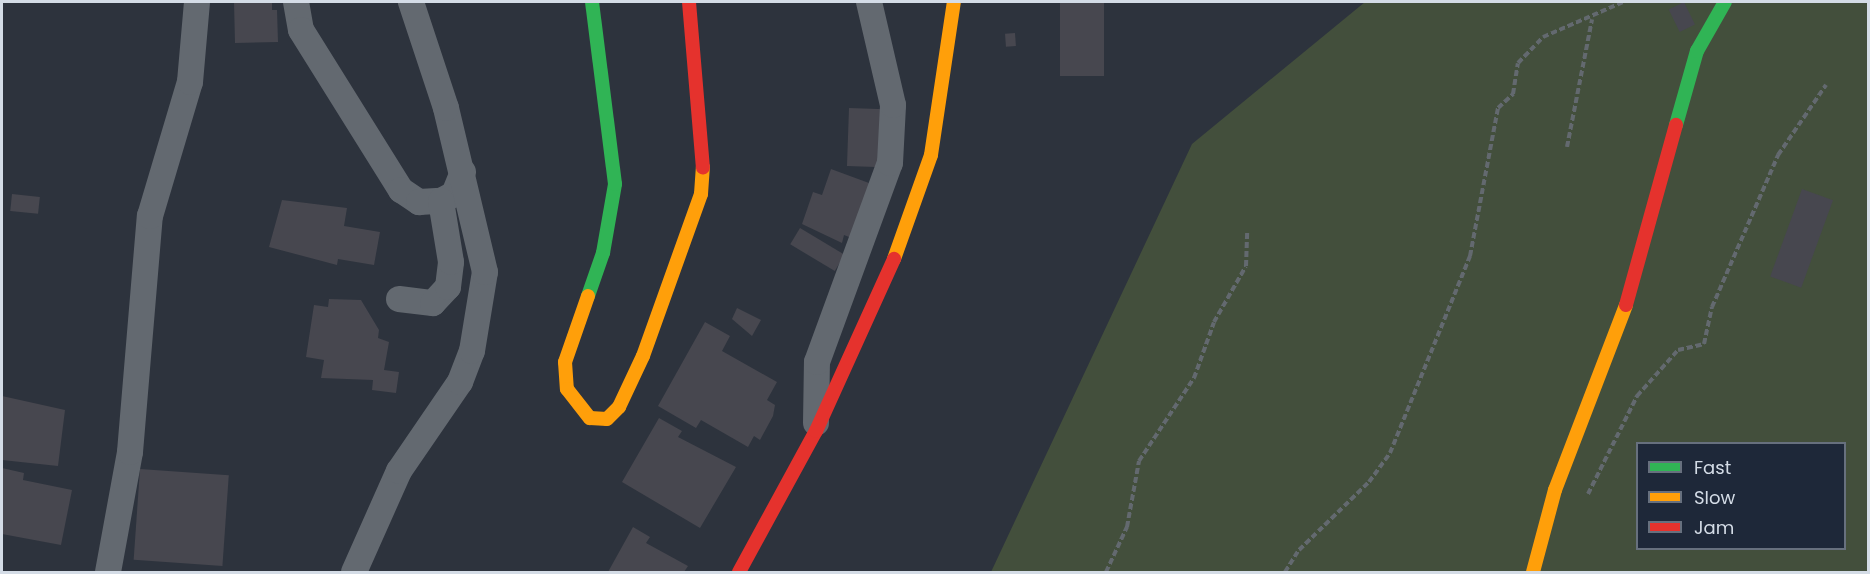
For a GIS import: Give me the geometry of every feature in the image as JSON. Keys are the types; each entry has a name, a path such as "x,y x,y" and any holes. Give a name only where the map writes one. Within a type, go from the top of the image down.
{"street":[{"path":"108,573 130,452 150,216 190,82 197,2"},
{"path":"296,2 301,30 401,190 419,202 441,201 454,194 463,172"},
{"path":"354,573 399,471 460,382 472,351 485,272 463,172 411,2"},
{"path":"592,2 612,127 615,184 603,253 564,363 567,389 577,408 590,418 607,419 620,407 643,356 701,194 704,148 689,2"},
{"path":"816,431 817,362 890,163 893,105 869,2"},
{"path":"739,573 816,431 913,217 931,155 954,2"},
{"path":"1533,573 1555,490 1629,297 1697,51 1725,2"},
{"path":"399,299 433,303 448,287 451,262 441,201"}],"path":[{"path":"1285,573 1299,550 1369,482 1390,453 1470,256 1498,108 1513,94 1518,63 1543,37 1592,19 1623,2"},
{"path":"1567,147 1592,19"},
{"path":"1555,490 1587,495 1637,396 1678,350 1704,344 1712,307 1778,155 1826,85"},
{"path":"1106,573 1127,527 1139,461 1194,378 1214,322 1246,266 1247,232"}],"green space":[{"path":"1365,2 1868,2 1868,572 991,572 1192,144"}],"building":[{"path":"234,2 272,2 272,10 277,10 278,42 235,43"},
{"path":"1060,2 1104,2 1104,76 1060,76"},
{"path":"1684,2 1695,24 1680,32 1669,9"},
{"path":"1015,33 1016,46 1006,47 1005,34"},
{"path":"849,108 885,109 883,167 847,166"},
{"path":"831,169 869,183 854,239 844,235 842,243 802,224 813,192 822,195"},
{"path":"1802,189 1833,200 1801,288 1770,276"},
{"path":"12,194 40,197 38,214 10,211"},
{"path":"282,200 347,208 344,226 380,232 374,265 338,259 337,265 269,247"},
{"path":"800,228 845,255 835,271 790,244"},
{"path":"329,299 361,300 379,330 378,338 389,342 384,370 399,372 396,393 372,390 373,380 321,378 324,360 306,357 314,305 328,307"},
{"path":"737,308 761,320 752,336 732,319"},
{"path":"705,322 730,336 722,351 777,382 767,400 775,405 773,416 760,440 754,436 748,447 701,420 696,428 658,406"},
{"path":"2,396 65,410 58,466 2,460"},
{"path":"659,418 682,431 678,437 736,467 700,528 622,482"},
{"path":"2,468 24,473 23,480 72,490 61,545 2,534"},
{"path":"140,469 229,475 222,566 134,560"},
{"path":"633,527 650,537 646,543 688,566 684,572 608,572"}],"traffic: fast":[{"path":"588,296 603,253 615,184 592,2"},
{"path":"1676,125 1697,51 1725,2"}],"traffic: slow":[{"path":"894,259 931,155 954,2"},
{"path":"588,296 565,362 567,389 590,418 607,419 619,407 643,356 701,194 703,167"},
{"path":"1533,572 1555,490 1626,305"}],"traffic: jam":[{"path":"689,2 703,167"},
{"path":"1626,305 1676,125"},
{"path":"739,572 816,431 894,259"}]}
